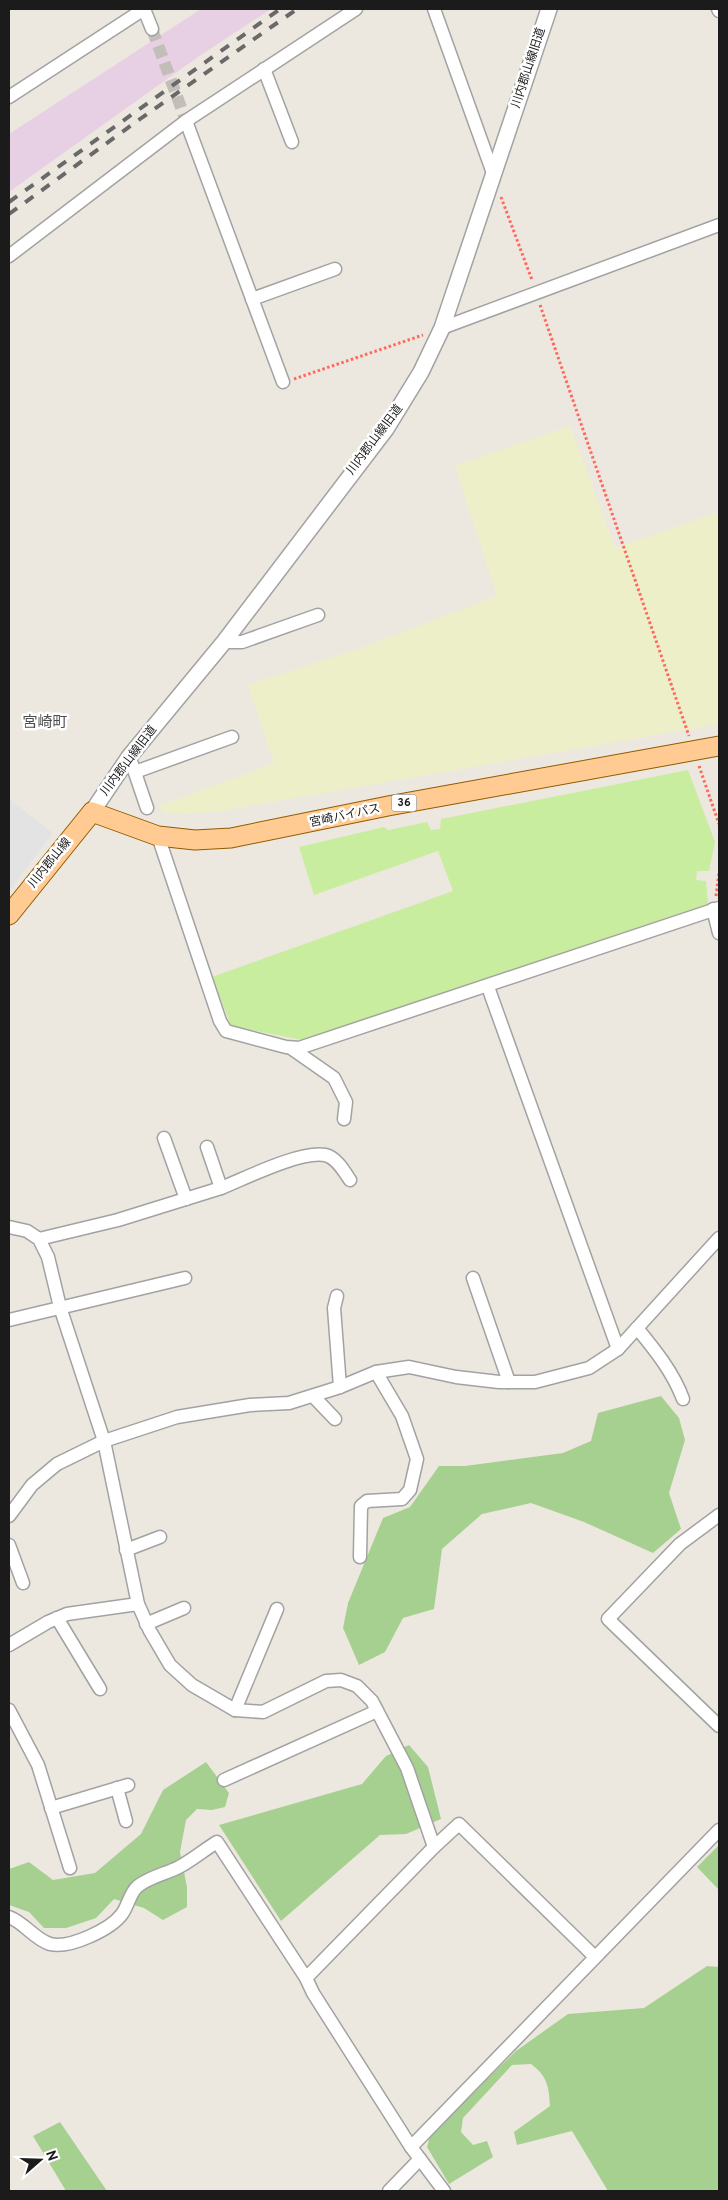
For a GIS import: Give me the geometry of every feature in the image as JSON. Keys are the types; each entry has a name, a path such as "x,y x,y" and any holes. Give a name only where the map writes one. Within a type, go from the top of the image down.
{"main road":[{"name":"宮崎バイパス","path":"92,812 158,836 195,840 231,838 388,806 719,746"},
{"name":"川内郡山線","path":"9,915 92,812"}],"street":[{"path":"9,97 144,9 152,29"},
{"path":"9,256 186,121 356,9"},
{"path":"434,9 494,176"},
{"name":"川内郡山線旧道","path":"92,812 129,757 224,642 386,429 421,372 442,328 549,9"},
{"path":"264,69 292,142"},
{"path":"186,121 283,382"},
{"path":"442,328 719,225"},
{"path":"252,299 335,269"},
{"path":"224,642 242,642 318,615"},
{"path":"135,772 232,737"},
{"path":"129,757 147,808"},
{"path":"158,836 220,1021 226,1031 292,1048 299,1048 488,987 716,908 719,933"},
{"path":"488,987 618,1349"},
{"path":"292,1048 334,1078 346,1102 344,1118"},
{"path":"164,1138 186,1199"},
{"path":"207,1147 221,1188"},
{"path":"39,1239 118,1220 221,1188 289,1161 308,1156 326,1155 339,1164 350,1180"},
{"path":"9,1227 27,1231 39,1239 48,1257 60,1306 104,1441 138,1604 146,1624 170,1665 192,1685 235,1710 263,1712 326,1681 341,1680 357,1686 372,1701 407,1768 434,1847"},
{"path":"9,1516 32,1485 57,1464 104,1441 177,1417 250,1405 289,1403 340,1387 376,1372 409,1367 456,1377 509,1382 535,1382 589,1368 618,1349 719,1238"},
{"path":"9,1320 60,1306 185,1278"},
{"path":"472,1278 509,1382"},
{"path":"337,1296 334,1308 340,1387"},
{"path":"637,1328 658,1354 678,1385 683,1399"},
{"path":"360,1557 361,1506 367,1501 402,1499 410,1490 417,1459 402,1416 376,1372"},
{"path":"312,1396 335,1419"},
{"path":"719,1515 680,1544 608,1619 719,1726"},
{"path":"126,1550 160,1537"},
{"path":"9,1545 23,1583"},
{"path":"9,1645 67,1614 138,1604"},
{"path":"146,1624 184,1608"},
{"path":"235,1710 276,1609"},
{"path":"57,1618 100,1689"},
{"path":"9,1710 38,1766 70,1868"},
{"path":"224,1780 377,1712"},
{"path":"51,1808 123,1786 126,1821"},
{"path":"306,1978 434,1847 459,1824 595,1957"},
{"path":"411,2147 719,1830"},
{"path":"9,1917 19,1921 36,1936 52,1944 68,1944 89,1938 118,1918 137,1887 178,1867 217,1842 306,1978 313,1993 411,2147 444,2191"},
{"path":"389,2191 420,2159"}],"path":[{"path":"494,176 537,294 719,824"},
{"path":"283,382 442,328"},
{"path":"716,908 719,872"}],"shaded area":[{"path":"201,9 271,9 198,57 9,192 9,134"},
{"path":"9,799 53,833 9,891"}],"green space":[{"path":"570,426 615,548 719,512 719,724 220,811 189,814 164,812 159,806 274,763 248,685 361,648 497,596 455,466"},
{"path":"688,770 715,842 709,871 697,871 696,880 706,881 708,904 302,1040 231,1026 212,977 453,891 438,851 314,895 299,847 384,827 388,830 427,822 431,830 440,829 441,819"},
{"path":"661,1396 679,1418 685,1440 669,1493 681,1529 653,1553 584,1522 531,1503 482,1514 442,1549 434,1609 403,1618 385,1652 359,1665 343,1628 348,1603 383,1518 410,1507 439,1466 465,1466 563,1453 591,1441 598,1413"},
{"path":"409,1745 428,1767 441,1819 406,1834 380,1835 281,1921 219,1825 362,1784 386,1756"},
{"path":"206,1762 229,1793 225,1807 212,1810 197,1809 186,1820 180,1852 187,1887 187,1907 163,1920 144,1908 114,1899 96,1918 66,1928 44,1928 29,1912 9,1905 9,1869 29,1862 53,1880 95,1873 141,1834 163,1790"},
{"path":"719,1845 719,1890 697,1867"},
{"path":"707,1966 719,1967 719,2191 608,2191 572,2131 517,2145 514,2132 550,2106 549,2093 544,2077 531,2064 512,2065 463,2118 461,2132 473,2145 487,2141 493,2157 449,2184 427,2147 431,2133 516,2051 568,2014 644,2008"},
{"path":"60,2122 107,2191 66,2191 33,2136"}],"tunnel":[{"path":"152,29 186,121"}],"railway":[{"path":"9,202 280,9"},
{"path":"9,214 297,9"}],"district":[{"name":"宮崎町","path":"45,723"}]}
